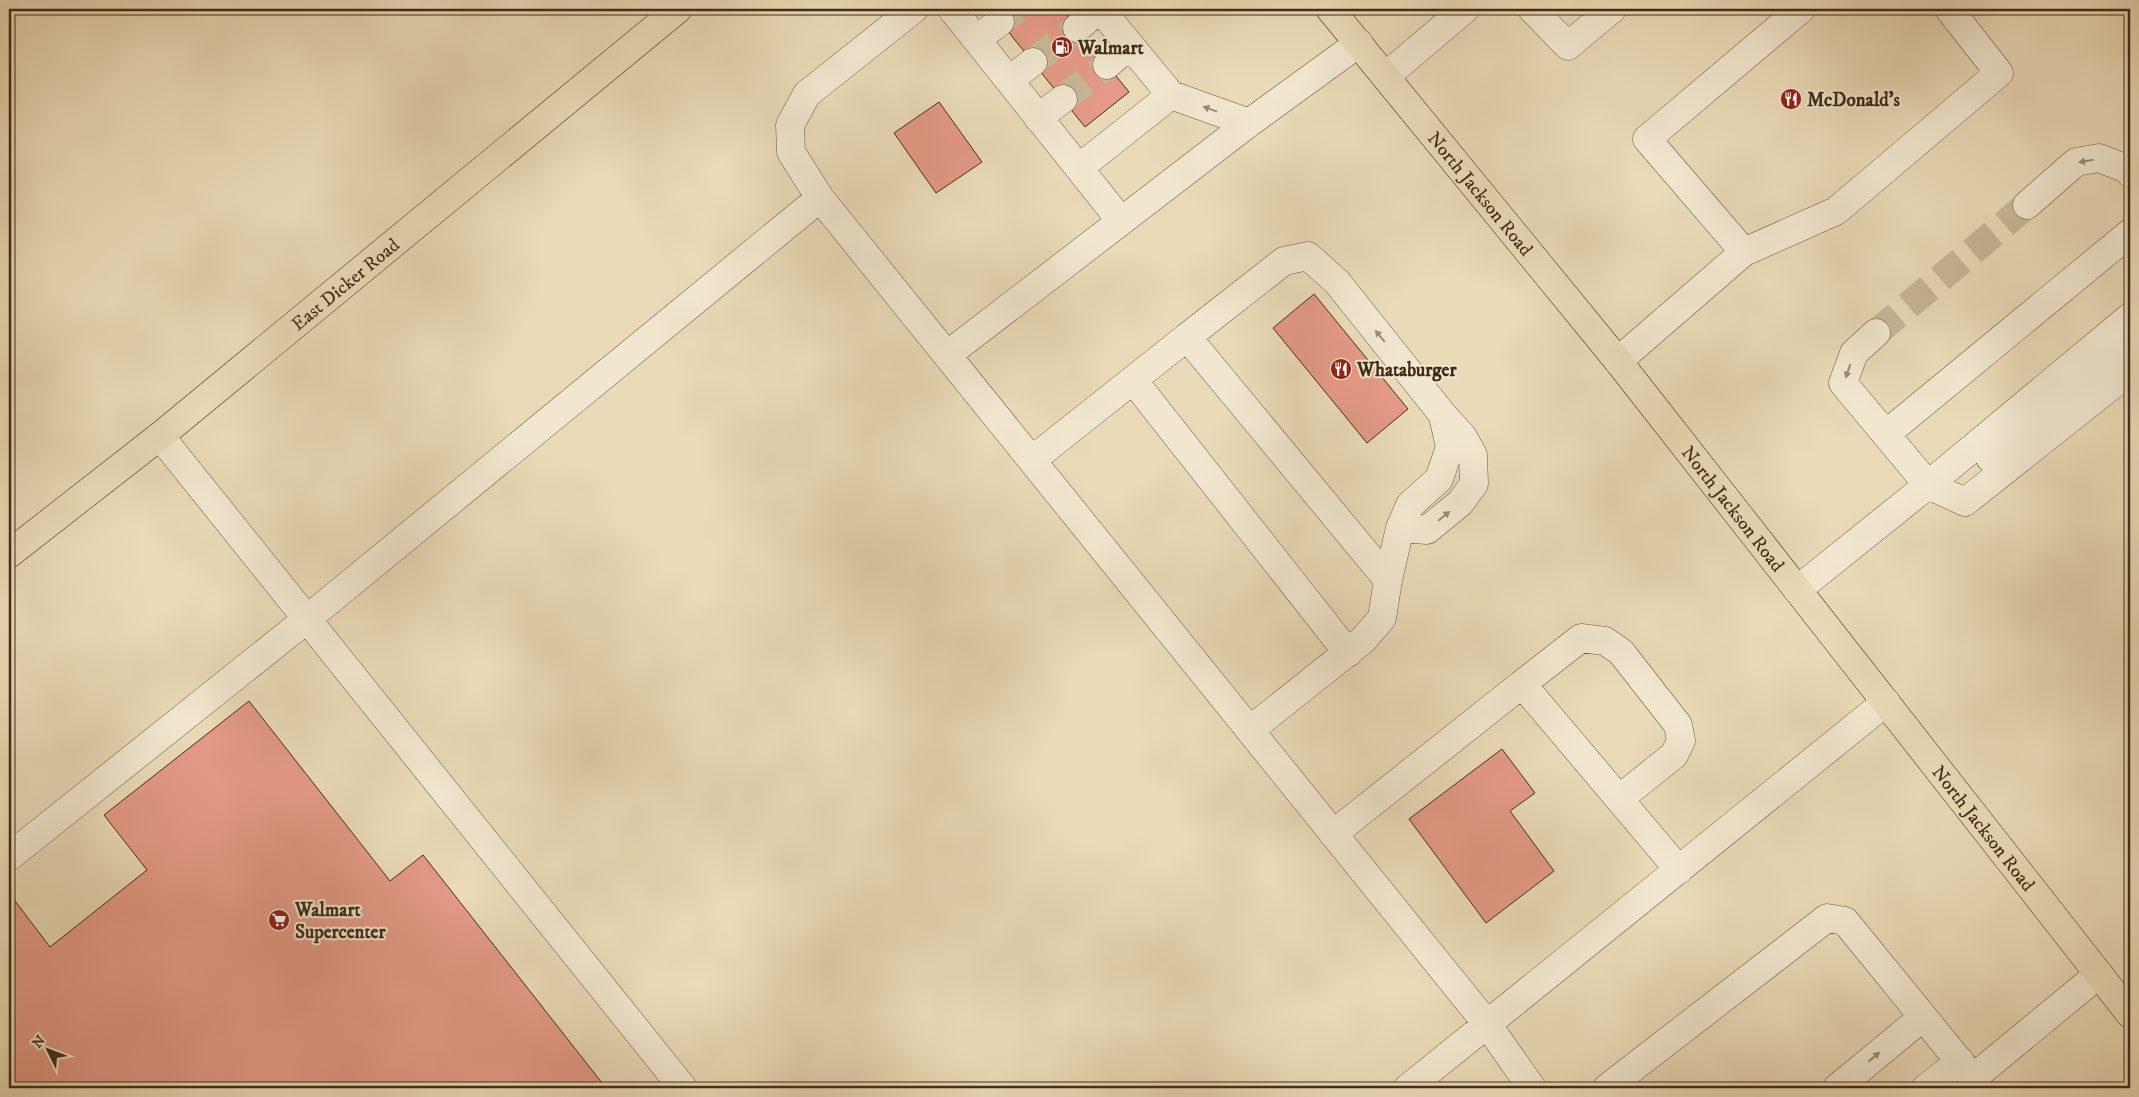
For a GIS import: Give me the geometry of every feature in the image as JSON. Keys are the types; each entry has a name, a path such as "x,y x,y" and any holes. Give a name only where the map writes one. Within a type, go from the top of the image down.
{"main road":[{"name":"East Dicker Road","path":"9,554 160,436 678,9"},
{"name":"North Jackson Road","path":"1330,9 1618,360 2130,1014"}],"lane":[{"path":"914,9 807,94 790,125 791,152 820,198 1487,1024 1532,1088"},
{"path":"952,9 1121,221"},
{"path":"1077,28 1100,9 1171,95 1249,123"},
{"path":"1386,76 1466,9"},
{"path":"1532,9 1568,46 1612,9"},
{"path":"1744,252 1647,139 1801,9"},
{"path":"1618,360 1744,252 1836,211 1999,73 1949,9"},
{"path":"976,39 1000,22"},
{"path":"947,354 1249,123 1359,43"},
{"path":"1107,65 1130,45"},
{"path":"1009,80 1032,62"},
{"path":"1078,168 1171,95"},
{"path":"1038,118 1063,99"},
{"path":"2027,205 2076,162 2100,158 2127,169 2130,173"},
{"path":"9,857 307,619 820,198"},
{"path":"1886,434 2130,233"},
{"path":"1032,460 1284,261 1308,256 1337,282 1443,415 1450,447 1439,479 1410,506 1400,528 1388,580 1382,618 1363,640 1250,730"},
{"path":"1937,489 2130,317"},
{"path":"1876,334 1854,353 1844,383 1886,434 1937,489 1966,502 2130,371"},
{"path":"1187,337 1388,580"},
{"path":"1797,590 1937,489 2130,344"},
{"path":"1133,380 1348,652"},
{"path":"160,436 683,1088"},
{"path":"1333,834 1581,638 1605,642 1621,652 1678,725 1680,740 1674,756 1619,799"},
{"path":"1522,684 1679,870"},
{"path":"1408,1088 1886,702"},
{"path":"1616,1086 1827,918 1846,921 1923,1016 1969,1079"},
{"path":"1926,1088 1969,1079 2099,974"},
{"path":"1837,1088 1923,1016"}],"building":[{"path":"990,9 1062,9 1129,92 1085,127"},
{"path":"939,102 982,162 936,193 894,133"},
{"name":"Whataburger","path":"1314,294 1408,409 1367,443 1273,328"},
{"name":"Walmart Supercenter","path":"249,701 390,881 423,855 606,1088 9,1088 9,893 50,947 147,870 104,815"},
{"path":"1502,749 1535,793 1510,811 1554,871 1486,923 1409,819"}],"tunnel":[{"path":"1000,22 1017,9"},
{"path":"1033,62 1077,28"},
{"path":"1063,99 1107,65"},
{"path":"1876,333 2027,205"}],"place":[{"name":"Walmart","path":"1062,47"},
{"name":"McDonald's","path":"1791,99"},
{"name":"Whataburger","path":"1341,369"},
{"name":"Walmart Supercenter","path":"279,920"}]}
